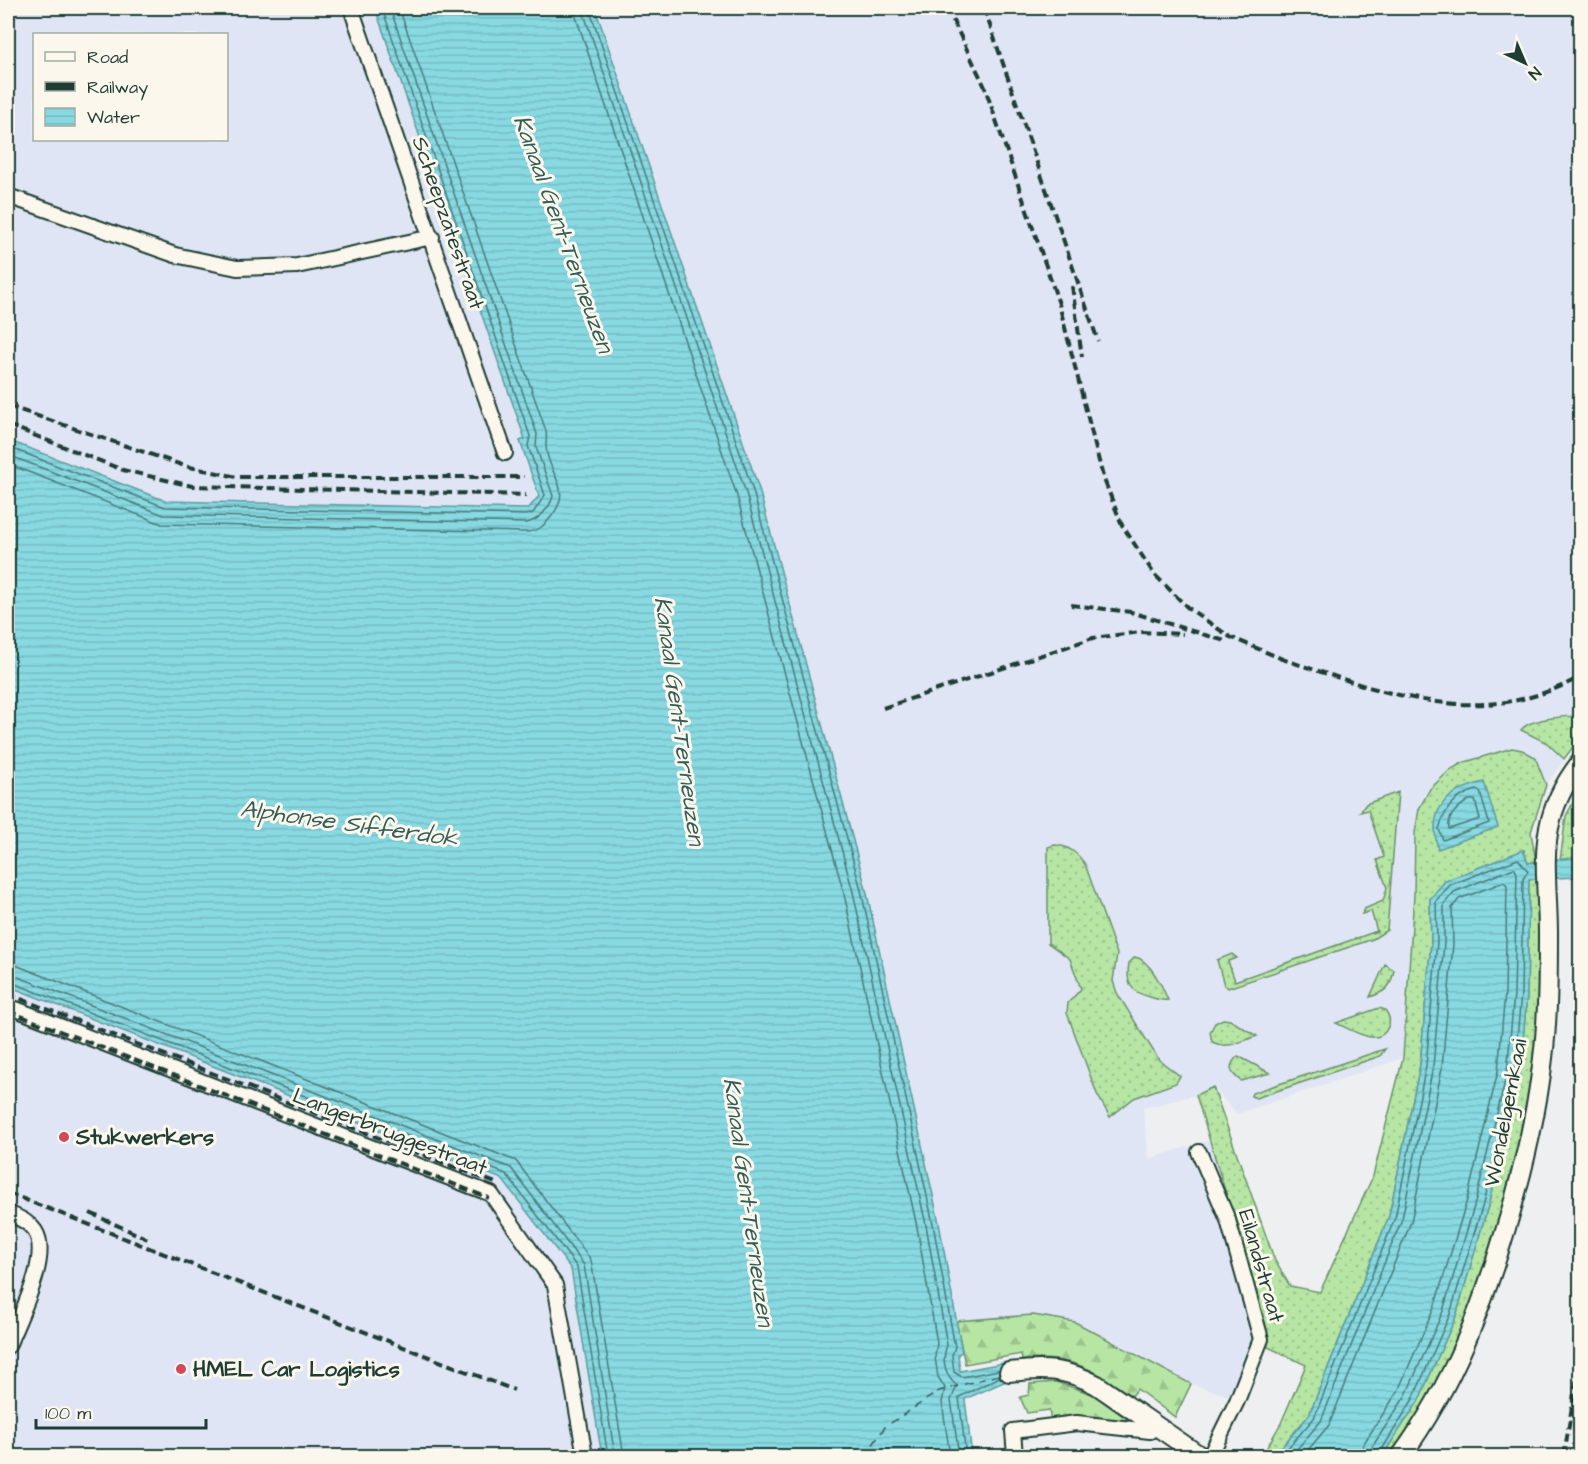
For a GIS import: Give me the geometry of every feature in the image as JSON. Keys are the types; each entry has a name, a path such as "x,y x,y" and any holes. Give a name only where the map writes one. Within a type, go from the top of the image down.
{"main road":[{"name":"Wondelgemkaai","path":"1401,1456 1435,1405 1477,1320 1527,1148 1537,1101 1547,1017 1545,860 1552,811 1559,794 1581,763"},
{"path":"1009,1372 1058,1370 1080,1376 1098,1385 1200,1456"}],"street":[{"name":"Scheepzatestraat","path":"351,8 432,237 504,453"},
{"path":"8,196 175,255 237,268 297,266 432,237"},
{"name":"Langerbruggestraat","path":"8,1006 491,1194 555,1285 585,1456"},
{"name":"Eilandstraat","path":"1199,1152 1228,1220 1261,1339 1240,1392 1210,1456"},
{"path":"8,1214 25,1220 35,1231 41,1247 39,1264 8,1346"},
{"path":"1015,1456 1013,1431 1077,1424 1150,1431 1154,1425"}],"shaded area":[{"path":"8,8 375,8 525,439 520,441 539,496 528,509 166,501 8,440"},
{"path":"595,8 1580,8 1580,738 1546,785 1531,832 1415,881 1403,1058 1237,1114 1213,1087 1196,1095 1143,1108 1149,1159 1209,1140 1234,1217 1261,1309 1268,1347 1256,1371 1232,1397 1191,1384 1110,1339 1033,1315 956,1321 939,1223 866,889 759,489"},
{"path":"8,986 502,1179 571,1269 602,1456 8,1456"}],"green space":[{"path":"1580,716 1580,738 1564,759 1547,743 1521,730 1540,720"},
{"path":"1512,748 1535,757 1546,785 1531,832 1536,862 1527,863 1524,850 1430,899 1431,942 1420,1065 1389,1216 1309,1415 1274,1456 1262,1456 1281,1423 1306,1365 1268,1347 1261,1309 1196,1095 1213,1087 1275,1261 1290,1286 1320,1292 1373,1176 1403,1058 1414,895 1415,833 1419,809 1430,789 1450,770 1462,763"},
{"path":"1580,790 1580,857 1560,861 1566,816"},
{"path":"1398,792 1387,930 1373,939 1228,988 1224,985 1217,960 1232,954 1237,958 1228,961 1235,981 1377,931 1371,911 1362,914 1364,909 1383,901 1387,888 1377,860 1384,857 1368,810 1360,812 1366,804"},
{"path":"1055,845 1072,851 1085,864 1117,954 1113,981 1117,993 1159,1060 1180,1076 1176,1083 1134,1098 1110,1117 1097,1094 1067,1013 1068,1003 1081,989 1070,959 1048,943 1048,847"},
{"path":"1529,878 1538,879 1539,1012 1534,1074 1516,1161 1486,1264 1461,1331 1412,1426 1392,1456 1382,1456 1418,1402 1456,1316 1488,1206 1520,1075 1527,994"},
{"path":"1135,957 1150,968 1168,1000 1143,995 1133,989 1130,985 1128,970 1129,963"},
{"path":"1385,964 1394,970 1391,981 1387,988 1370,997"},
{"path":"1379,1008 1385,1010 1389,1023 1384,1033 1378,1036 1364,1036 1336,1023"},
{"path":"1223,1019 1230,1020 1257,1036 1229,1045 1212,1042 1210,1032 1215,1023"},
{"path":"1385,1049 1380,1056 1256,1098 1251,1096 1252,1093"},
{"path":"1238,1056 1270,1073 1241,1081 1231,1069 1232,1063"},
{"path":"1033,1315 1075,1322 1191,1384 1175,1417 1137,1389 1132,1396 1092,1371 1068,1362 1022,1360 1021,1354 965,1364 956,1321"},
{"path":"1056,1382 1092,1394 1127,1419 1125,1424 1051,1421 1049,1410 1027,1413 1020,1397 1029,1395 1030,1384"}],"water":[{"path":"375,8 595,8 759,489 866,889 939,1223 962,1352 958,1354 960,1371 1004,1363 1006,1381 965,1399 972,1456 602,1456 571,1269 502,1179 8,986 8,440 166,501 528,509 539,496 520,441 525,439"},
{"path":"1484,782 1498,827 1438,849 1435,823 1443,804 1459,791"},
{"path":"1523,850 1528,863 1580,857 1580,877 1529,879 1527,994 1520,1075 1488,1206 1456,1316 1418,1402 1382,1456 1274,1456 1309,1415 1389,1216 1420,1065 1431,942 1430,899 1445,881"}],"ferry route":[{"path":"865,1456 885,1427 939,1391 1002,1374"}],"railway":[{"path":"947,8 984,85 1059,304 1103,477 1122,525 1154,574 1187,607 1230,637 1285,660"},
{"path":"984,8 1098,341"},
{"path":"1072,286 1082,357"},
{"path":"8,406 185,466 237,477 524,477"},
{"path":"8,425 123,470 192,486 526,495"},
{"path":"1071,605 1131,612 1228,642"},
{"path":"883,708 1093,638 1141,632 1183,634"},
{"path":"1279,658 1392,693 1429,701 1466,704 1504,702 1542,694 1580,677"},
{"path":"8,994 498,1184"},
{"path":"8,1011 489,1198"},
{"path":"8,1193 514,1390"},
{"path":"90,1213 150,1240"},
{"path":"1564,1456 1580,1357"}],"place":[{"name":"Stukwerkers","path":"64,1137"},
{"name":"HMEL Car Logistics","path":"181,1369"}],"water label":[{"name":"Kanaal Gent-Terneuzen","path":"563,234"},
{"name":"Kanaal Gent-Terneuzen","path":"679,721"},
{"name":"Alphonse Sifferdok","path":"349,824"},
{"name":"Kanaal Gent-Terneuzen","path":"748,1202"}]}
